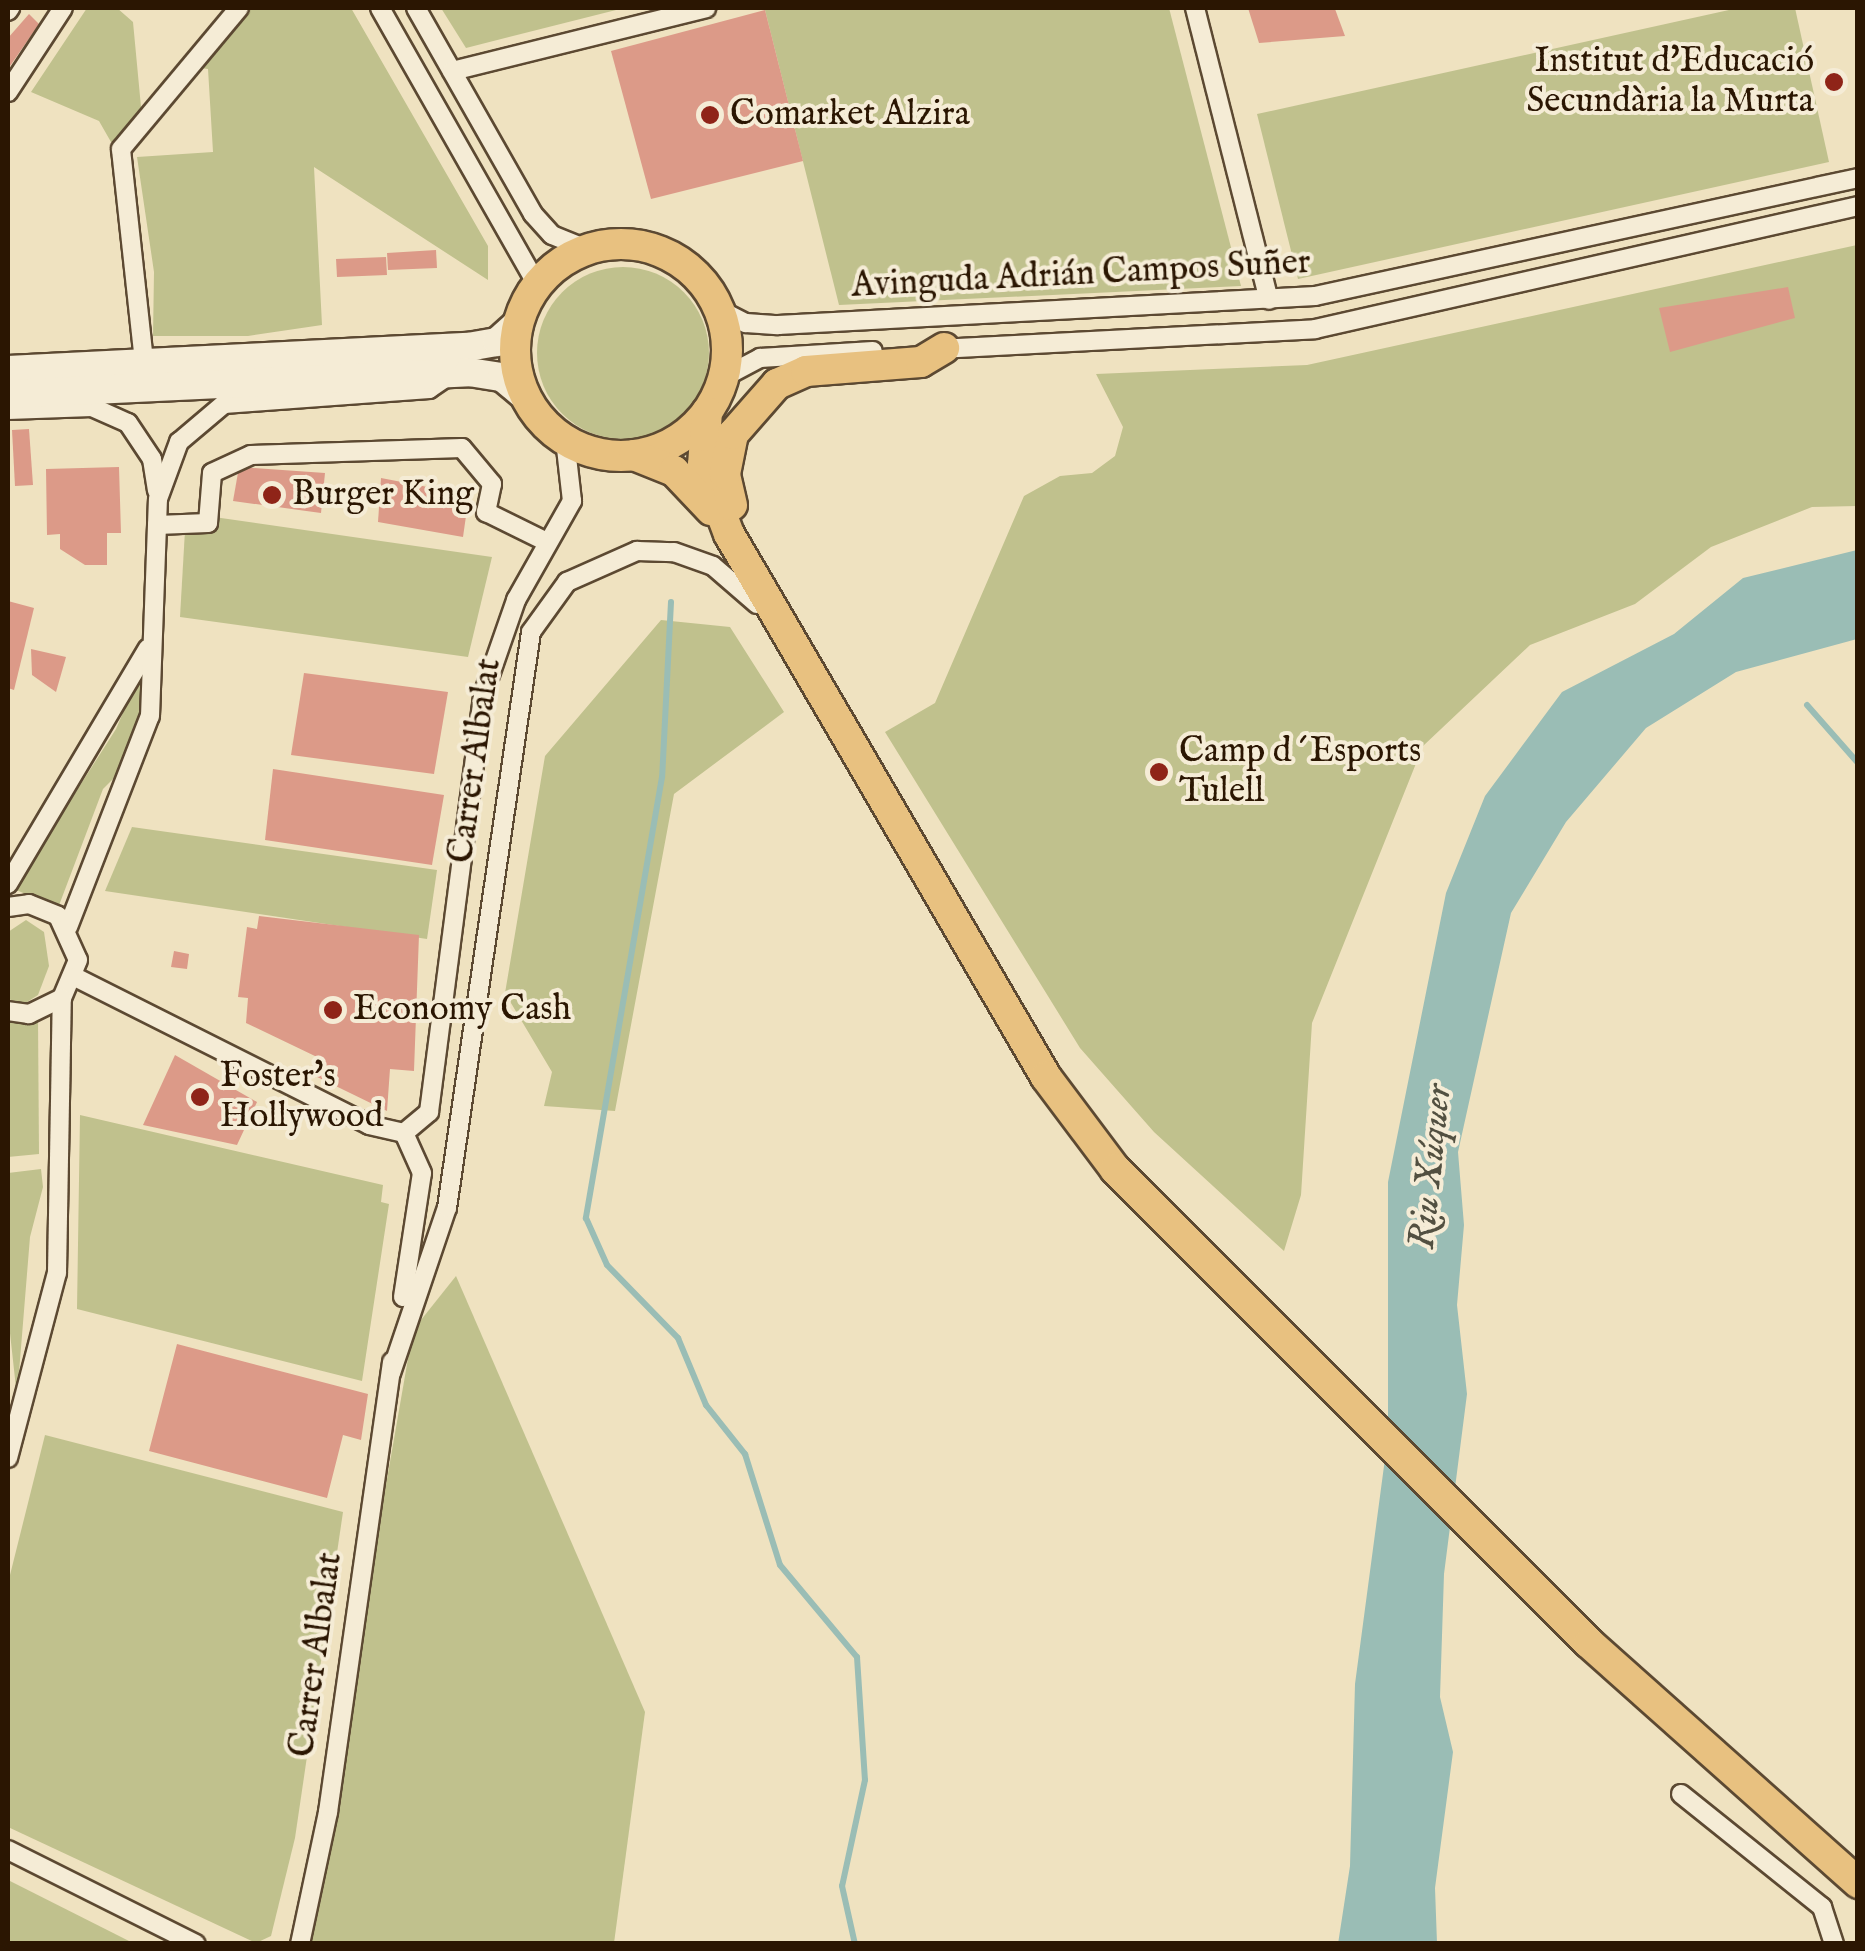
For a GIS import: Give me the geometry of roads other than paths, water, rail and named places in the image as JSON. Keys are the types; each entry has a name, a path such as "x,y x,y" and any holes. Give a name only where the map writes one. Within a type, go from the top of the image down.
{"main road":[{"path":"8,370 468,347 497,342 518,324 537,284 587,249 650,248 692,272 720,310 724,377 707,412 682,436 634,455"},
{"path":"518,324 525,396"},
{"path":"816,684 729,498 733,434 752,404 792,376 921,362 944,348"},
{"path":"8,394 452,374 502,378 525,396 565,440 634,455 674,471 730,534"},
{"path":"707,412 703,465 730,534 1046,1077 1115,1169 1589,1642 1858,1883"}],"street":[{"path":"8,92 63,8"},
{"path":"143,352 121,149 239,8"},
{"path":"380,8 537,284"},
{"path":"416,8 533,214 552,236 587,249"},
{"path":"452,71 706,8"},
{"path":"1195,8 1269,300"},
{"name":"Avinguda Adrián Campos Suñer","path":"720,310 746,323 778,324 1269,300 1858,178"},
{"name":"Avinguda Adrián Campos Suñer","path":"724,377 760,358 1315,329 1858,206"},
{"path":"158,499 179,442 224,404 428,389 452,374"},
{"path":"8,410 92,407 128,424 152,459 158,499 148,648 150,716 68,928 76,977 62,998 29,1014 8,1012"},
{"name":"Carrer Albalat","path":"300,1944 328,1812 422,1173 404,1134 429,1112 482,695 516,600 572,501 565,440"},
{"path":"157,525 208,523 212,473 250,455 462,448 492,484 486,512 546,542"},
{"name":"Carrer Albalat","path":"390,1374 447,1208 519,677 531,632 556,592 585,568 637,552 713,566 753,598 872,780"},
{"path":"8,884 148,648"},
{"path":"8,907 44,908 68,928"},
{"path":"76,977 369,1125 404,1134"},
{"path":"8,1458 57,1273 62,998"},
{"path":"1682,1794 1822,1907 1834,1944"},
{"path":"8,1850 196,1944"}],"water":[{"name":"Riu Xúquer","path":"1857,550 1857,639 1736,672 1646,728 1566,822 1511,913 1458,1152 1464,1225 1457,1305 1467,1394 1444,1574 1440,1697 1453,1752 1435,1888 1437,1943 1338,1944 1350,1866 1355,1684 1388,1436 1388,1182 1446,893 1485,796 1562,692 1674,634 1743,578"}],"waterway":[{"path":"671,602 662,777 586,1218 607,1265 678,1338 706,1405 745,1454 780,1565 857,1657 865,1780 842,1886 855,1944"},
{"path":"1807,705 1858,763"}],"place":[{"name":"Institut d'Educació Secundària la Murta","path":"1834,82"},
{"name":"Comarket Alzira","path":"710,115"},
{"name":"Burger King","path":"272,495"},
{"name":"Camp d´Esports Tulell","path":"1159,772"},
{"name":"Economy Cash","path":"333,1010"},
{"name":"Foster's Hollywood","path":"200,1097"}]}
